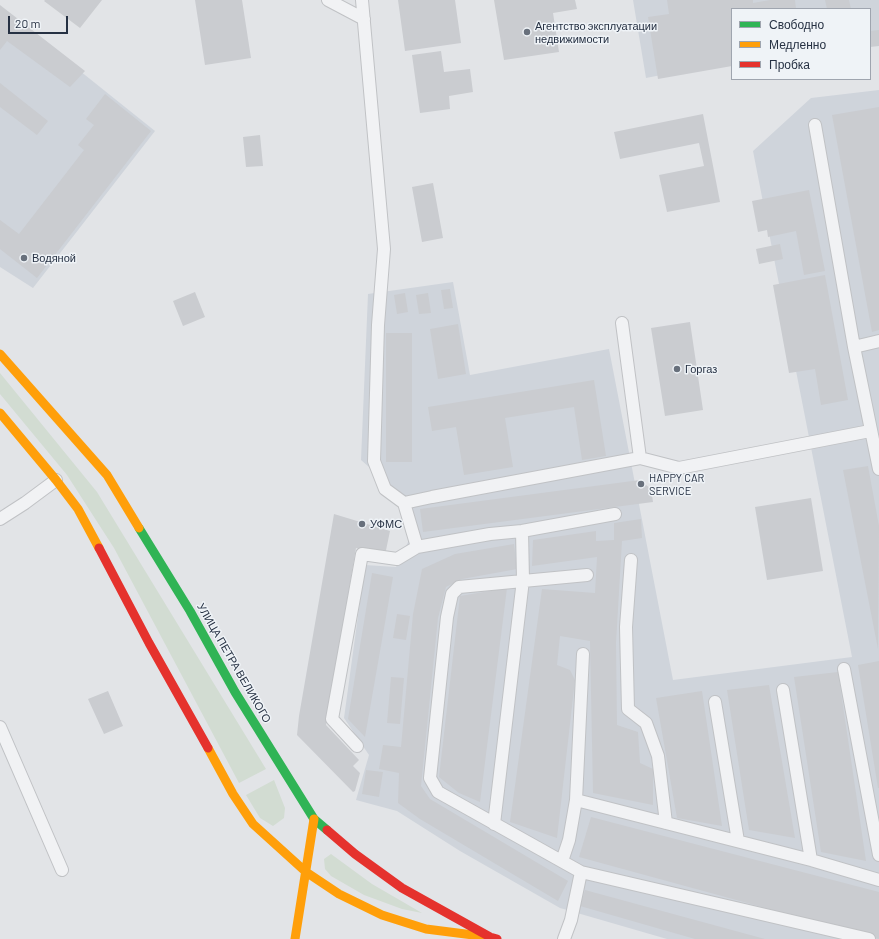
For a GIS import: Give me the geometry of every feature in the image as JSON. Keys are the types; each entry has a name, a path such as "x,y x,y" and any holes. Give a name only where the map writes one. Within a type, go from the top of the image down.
{"street":[{"name":"УЛИЦА ПЕТРА ВЕЛИКОГО","path":"0,354 107,475 190,611 235,692 282,765 314,819 355,854 402,888 494,938"},
{"name":"УЛИЦА ПЕТРА ВЕЛИКОГО","path":"0,412 78,509 149,643 233,794 253,824 306,872 339,894 382,915 426,929 494,938"},
{"path":"295,939 314,819"}],"lane":[{"path":"328,0 364,20"},
{"path":"362,0 384,249 378,325 374,461 385,489 404,504 417,547"},
{"path":"815,125 854,347 879,469"},
{"path":"622,323 640,458"},
{"path":"854,347 879,341"},
{"path":"404,504 432,497 640,458 678,468 870,431"},
{"path":"0,518 26,503 56,480"},
{"path":"357,746 332,719 362,554 397,559 417,547 490,534 522,531 615,514"},
{"path":"494,824 523,580 522,531"},
{"path":"631,560 626,627 628,709 646,723 658,756 666,823"},
{"path":"587,575 459,587 452,594 447,617 430,778 438,792 581,872 869,939"},
{"path":"562,861 569,840 576,800 583,654"},
{"path":"844,669 879,855"},
{"path":"783,690 811,860"},
{"path":"715,702 738,841"},
{"path":"0,726 62,870"},
{"path":"576,800 811,860 879,880"},
{"path":"564,939 571,920 581,872"}],"shaded area":[{"path":"633,0 879,0 879,43 871,45 871,8 731,8 731,61 646,78"},
{"path":"0,7 155,131 33,288 0,267"},
{"path":"879,90 879,939 667,939 560,908 460,851 397,811 356,800 369,755 344,718 365,565 396,567 409,540 400,494 361,460 368,294 453,282 470,375 609,349 673,680 852,657 753,151 811,98"},
{"path":"0,373 97,492 266,769 239,783 114,548 67,475 0,394"},
{"path":"274,780 285,808 284,818 273,826 260,818 246,795"},
{"path":"331,854 372,884 422,913 402,909 364,895 331,876 325,869 324,859"}],"building":[{"path":"102,0 80,28 44,1"},
{"path":"195,0 242,0 251,58 205,65"},
{"path":"398,0 455,0 461,43 405,51"},
{"name":"Агентство эксплуатации недвижимости","path":"494,0 575,0 577,9 553,13 559,52 504,60"},
{"path":"667,0 753,0 753,3 770,0 795,0 796,8 731,8 731,66 658,79 648,17 669,14"},
{"path":"825,0 849,0 851,8 827,8"},
{"path":"0,5 85,71 70,87 7,41 0,50"},
{"path":"879,30 879,46 871,47 871,31"},
{"path":"441,51 444,72 470,69 473,92 449,96 450,109 420,113 412,55"},
{"path":"0,83 48,121 37,135 0,107"},
{"path":"105,94 151,131 37,278 0,249 0,220 19,234 84,150 78,145 94,125 86,119"},
{"path":"879,107 879,330 872,332 832,115"},
{"path":"703,114 720,202 667,212 659,175 704,166 699,143 620,159 614,132"},
{"path":"260,135 263,166 246,167 243,137"},
{"path":"433,183 443,238 422,242 412,187"},
{"path":"809,190 825,271 804,275 796,231 768,237 767,230 758,232 752,201"},
{"path":"780,244 783,259 759,264 756,249"},
{"path":"825,275 848,400 821,405 815,369 789,373 773,285"},
{"path":"450,289 453,308 444,309 441,290"},
{"path":"195,292 205,317 183,326 173,301"},
{"path":"405,293 408,312 397,314 394,295"},
{"path":"428,293 431,313 419,314 416,295"},
{"name":"Горгаз","path":"690,322 703,410 665,416 651,328"},
{"path":"458,324 466,374 438,379 430,329"},
{"path":"386,333 412,333 412,462 386,462"},
{"path":"594,380 606,456 582,460 574,407 505,418 513,467 464,475 456,427 432,431 428,407"},
{"path":"868,466 879,526 878,649 843,470"},
{"path":"640,480 651,489 653,502 423,532 420,509"},
{"path":"811,498 823,571 767,580 755,507"},
{"path":"334,514 390,531 385,555 356,548 326,725 359,760 353,766 360,773 355,791 353,792 297,735"},
{"path":"641,519 642,538 622,541 616,643 617,725 638,732 640,763 653,769 653,805 593,793 590,641 560,636 557,665 570,670 575,680 557,838 510,822 542,589 595,593 597,557 532,566 533,540 596,531 596,541 614,540 614,523"},
{"path":"514,544 517,569 462,579 446,587 438,618 421,786 430,799 568,881 558,901 420,819 398,803 399,773 379,769 383,745 401,747 413,614 422,569 455,554"},
{"path":"372,573 393,577 365,737 348,719"},
{"path":"507,588 480,802 459,793 439,777 460,596"},
{"path":"397,614 410,616 406,640 393,638"},
{"path":"879,661 879,788 878,788 858,665"},
{"path":"838,672 866,861 821,852 794,677"},
{"path":"391,677 404,678 400,724 387,723"},
{"path":"769,685 795,838 749,830 727,690"},
{"path":"108,691 123,726 104,734 88,699"},
{"path":"702,691 722,826 677,818 656,698"},
{"path":"366,770 383,772 379,797 362,794"},
{"path":"591,817 879,892 879,939 579,857"},
{"path":"585,890 765,939 695,939 580,906"}],"traffic: fast":[{"path":"139,528 190,611 235,692 314,819 327,830"}],"traffic: slow":[{"path":"0,354 107,475 139,528"},
{"path":"0,413 56,480 78,509 99,548"},
{"path":"208,748 233,794 253,824 306,872 339,894 382,915 426,929 481,936"},
{"path":"295,939 314,819"}],"traffic: jam":[{"path":"99,548 149,643 208,748"},
{"path":"327,830 355,854 402,888 490,937 497,939"}],"place":[{"name":"Агентство эксплуатации недвижимости","path":"527,32"},
{"name":"Водяной","path":"24,258"},
{"name":"Горгаз","path":"677,369"},
{"name":"HAPPY CAR SERVICE","path":"641,484"},
{"name":"УФМС","path":"362,524"}]}
